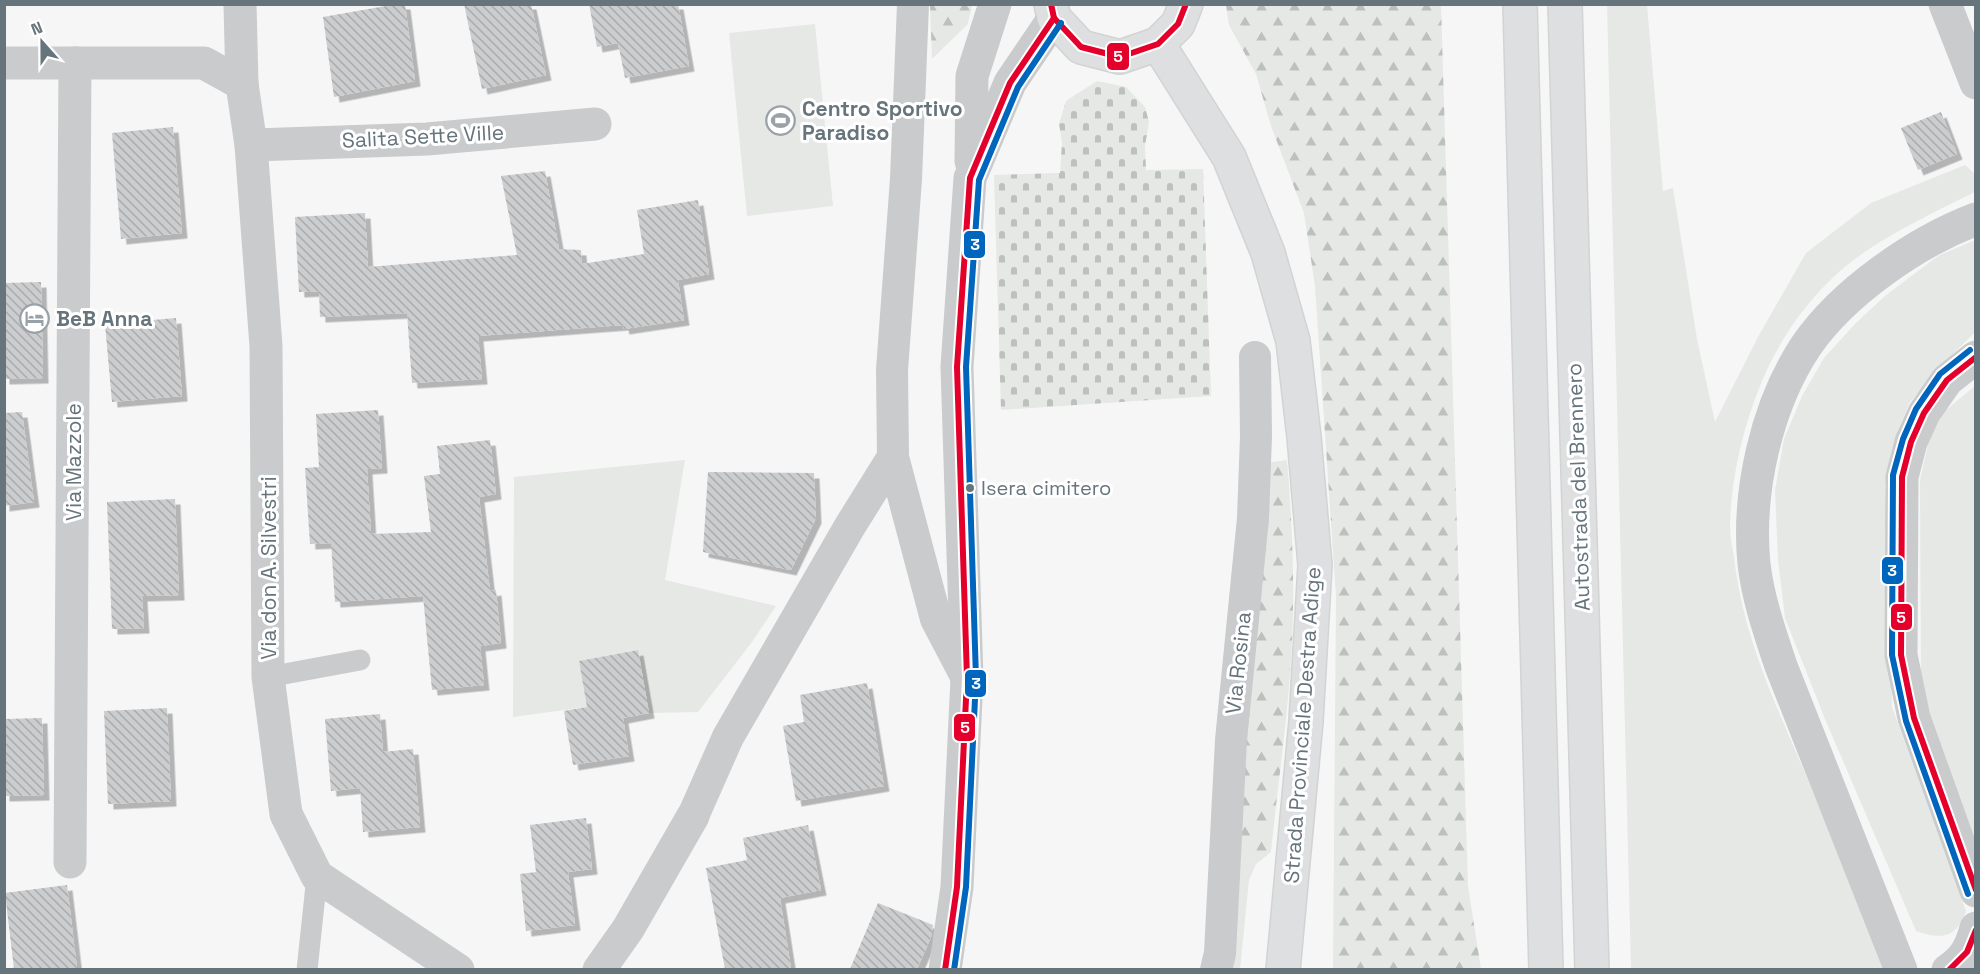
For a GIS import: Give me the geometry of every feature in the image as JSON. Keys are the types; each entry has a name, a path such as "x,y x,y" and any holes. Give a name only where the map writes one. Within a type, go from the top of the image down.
{"main road":[{"path":"1053,11 1082,47 1120,57 1158,44 1178,24 1185,4"},
{"path":"1520,4 1546,969"},
{"name":"Autostrada del Brennero","path":"1565,4 1592,969"},
{"name":"Strada Provinciale Destra Adige","path":"1158,44 1229,157 1268,253 1293,341 1315,565 1306,721 1283,969"}],"street":[{"name":"Via don A. Silvestri","path":"240,4 242,84 251,145 266,346 268,677 286,814 317,876"},
{"path":"913,4 906,179 892,370 893,457 936,619 967,678"},
{"path":"945,969 957,887 967,678 957,367 970,178 972,76 995,4"},
{"path":"1945,4 1976,83"},
{"path":"970,178 1010,83 1053,11"},
{"path":"4,63 204,63 242,84"},
{"name":"Via Mazzole","path":"70,862 75,63"},
{"name":"Salita Sette Ville","path":"251,145 427,138 595,124"},
{"path":"1901,969 1785,677 1765,616 1754,566 1755,490 1763,446 1776,408 1789,377 1807,345 1839,308 1883,269 1954,227 1976,219"},
{"name":"Via Rosina","path":"1216,969 1220,953 1231,740 1253,518 1256,436 1255,357"},
{"path":"1976,357 1947,380 1924,413 1911,442 1902,477 1901,655 1914,718 1976,891"},
{"path":"599,969 628,929 693,816 728,737 850,526 893,457"},
{"path":"317,876 458,969"},
{"path":"1948,969 1959,962 1969,951 1976,928"}],"lane":[{"path":"268,677 360,660"},
{"path":"307,969 317,876"}],"green space":[{"path":"930,5 972,5 968,24 932,59"},
{"path":"1226,5 1441,5 1468,886 1481,969 1333,969 1336,596 1315,286 1304,213 1271,126 1256,74 1229,25"},
{"path":"1607,5 1647,5 1663,191 1673,188 1697,339 1715,422 1758,337 1806,253 1871,203 1965,165 1975,174 1975,192 1906,227 1848,264 1816,295 1788,331 1758,391 1747,423 1733,491 1731,541 1738,584 1751,638 1780,715 1888,969 1631,969"},
{"name":"Centro Sportivo Paradiso","path":"815,24 833,206 747,216 729,33"},
{"path":"1097,81 1126,87 1145,107 1149,122 1145,146 1146,170 1203,169 1211,396 1001,410 994,175 1060,173 1062,142 1059,124 1066,101"},
{"path":"1975,240 1975,332 1934,373 1910,402 1898,430 1885,485 1892,707 1966,911 1953,932 1940,936 1916,931 1825,719 1785,618 1778,560 1775,490 1784,439 1802,396 1824,358 1886,295 1938,256"},
{"path":"1975,386 1975,840 1928,721 1921,681 1920,480 1929,440 1940,415"},
{"path":"685,460 665,580 776,606 752,642 698,712 649,713 637,650 579,661 587,707 513,717 514,477"},
{"path":"1287,460 1293,573 1290,671 1271,852 1256,864 1229,846 1260,464"},
{"path":"1229,846 1256,864 1249,880 1240,969 1224,970"}],"building":[{"path":"405,4 415,81 334,97 323,17"},
{"path":"464,4 531,4 546,75 482,89"},
{"path":"589,4 678,4 689,66 625,78 618,43 597,47"},
{"path":"1941,112 1957,154 1918,170 1901,128"},
{"path":"173,127 182,233 121,239 112,133"},
{"path":"545,171 559,249 581,250 582,264 644,254 637,210 698,200 709,274 678,280 684,320 624,329 623,325 478,336 482,379 412,383 407,313 320,317 319,291 299,292 295,217 365,213 368,267 517,255 501,176"},
{"path":"41,282 43,378 4,379 4,283"},
{"path":"176,318 182,396 112,402 105,324"},
{"path":"378,410 382,468 367,469 371,534 431,532 424,476 440,474 437,446 490,440 496,494 479,497 490,591 496,590 501,643 480,646 484,685 432,690 423,596 335,602 331,543 310,544 305,468 319,467 316,414"},
{"path":"22,412 34,502 4,506 4,413"},
{"path":"708,472 814,473 816,518 791,570 703,552"},
{"path":"175,499 179,595 142,596 144,628 112,629 107,502"},
{"path":"638,650 649,713 623,718 629,756 573,765 564,711 587,707 579,661"},
{"path":"867,683 884,786 796,801 783,726 804,722 800,695"},
{"path":"167,708 171,801 108,804 104,711"},
{"path":"380,714 383,752 413,749 420,827 363,832 360,788 331,791 325,719"},
{"path":"42,718 44,795 4,796 4,719"},
{"path":"586,818 592,869 568,872 575,925 526,931 520,874 536,872 530,825"},
{"path":"808,825 821,890 780,898 791,969 725,969 706,868 747,860 743,838"},
{"path":"67,885 77,969 14,969 5,893"},
{"path":"878,903 933,925 931,937 917,969 850,969"}],"transit line":[{"name":"5","path":"1051,4 1054,18 1081,47 1120,57 1158,44 1178,24 1186,4"},
{"name":"5","path":"945,970 957,887 967,678 957,367 970,178 1010,83 1054,18"},
{"name":"3","path":"954,970 966,887 976,678 966,367 979,180 1018,87 1061,23"},
{"name":"3","path":"1968,894 1906,721 1892,655 1893,475 1903,439 1916,409 1940,374 1970,350"},
{"name":"5","path":"1976,357 1947,380 1924,413 1911,442 1902,477 1901,655 1914,718 1976,890"},
{"name":"5","path":"1949,970 1967,952 1976,930"}],"place":[{"name":"Centro Sportivo Paradiso","path":"781,120"},
{"name":"BeB Anna","path":"35,318"},
{"name":"Isera cimitero","path":"970,488"}]}
